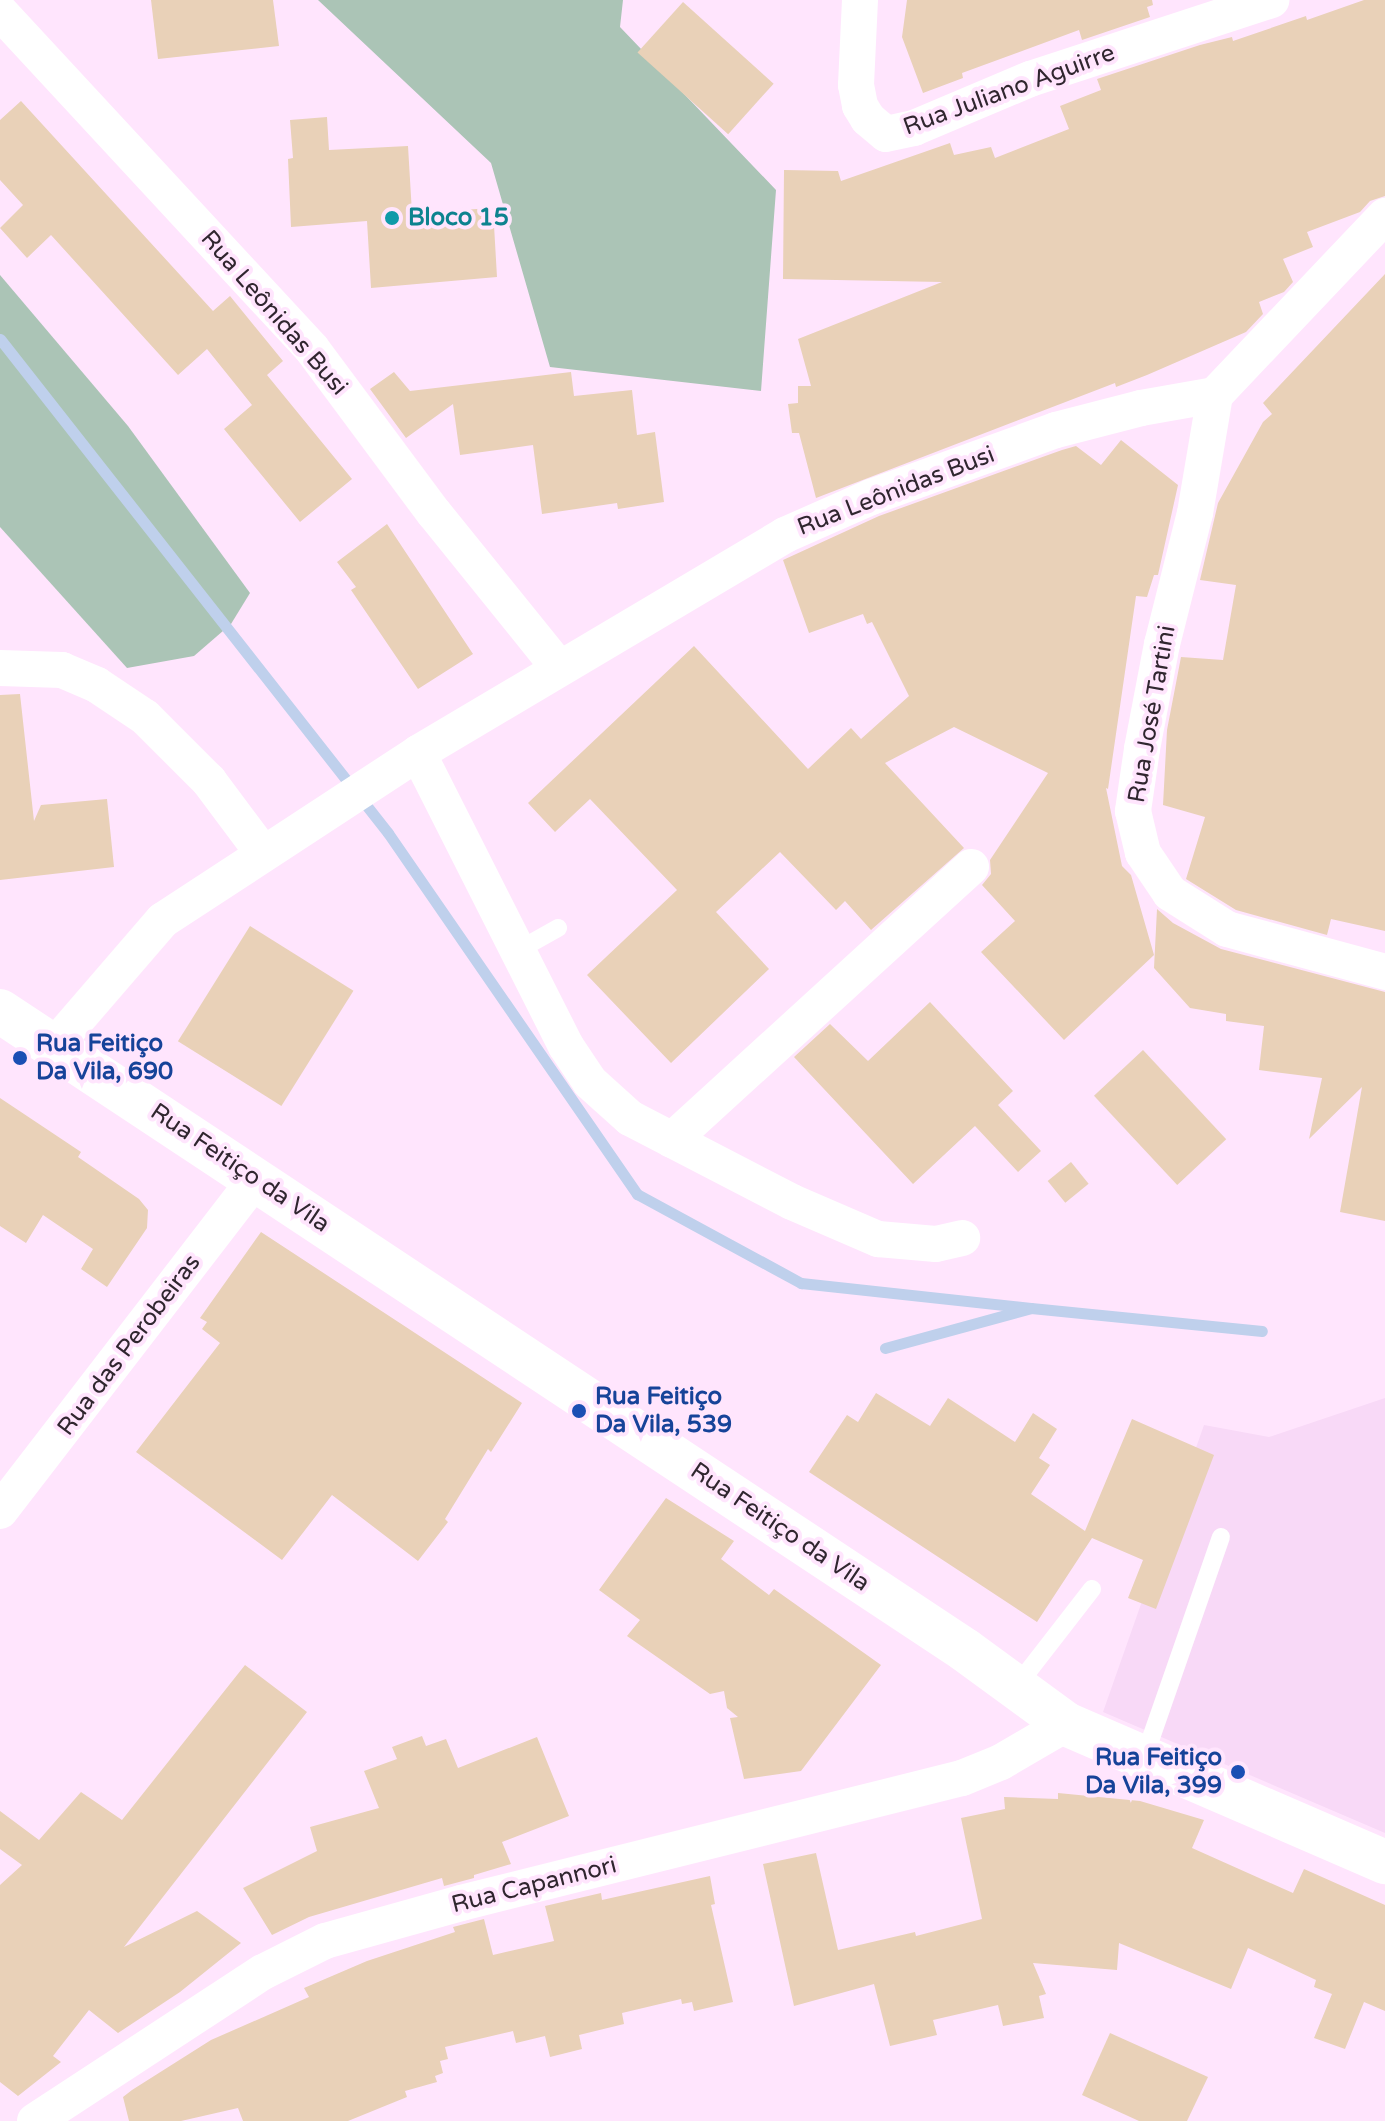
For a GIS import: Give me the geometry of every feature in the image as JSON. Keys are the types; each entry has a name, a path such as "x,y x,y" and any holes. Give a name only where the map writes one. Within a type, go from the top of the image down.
{"street":[{"name":"Rua Juliano Aguirre","path":"860,0 856,85 860,106 868,119 886,134 914,128 1030,79 1271,0"},
{"name":"Rua Leônidas Busi","path":"0,12 312,349 434,513 559,668"},
{"path":"1215,395 1385,216"},
{"name":"Rua Leônidas Busi","path":"55,1045 163,920 262,852 418,753 785,535 871,497 1056,430 1141,408 1215,395"},
{"name":"Rua José Tartini","path":"1215,395 1195,513 1162,644 1142,749 1133,811 1143,853 1170,893 1227,929 1385,972"},
{"path":"0,668 62,670 97,685 145,717 209,781 262,852"},
{"path":"418,753 566,1046 590,1082 630,1118 792,1202 878,1239 936,1244 962,1238"},
{"path":"672,1140 971,867"},
{"name":"Rua Feitiço da Vila","path":"0,1011 256,1178 1016,1687 1066,1724 1385,1862"},
{"name":"Rua das Perobeiras","path":"0,1511 256,1178"},
{"name":"Rua Capannori","path":"35,2121 263,1972 325,1941 432,1910 962,1778 1001,1762 1066,1724"}],"lane":[{"path":"517,951 558,928"},
{"path":"1144,1758 1221,1537"},
{"path":"1016,1687 1092,1589"}],"shaded area":[{"path":"1385,1398 1385,1833 1103,1712 1204,1425 1269,1437"}],"green space":[{"path":"318,0 623,0 620,27 776,190 761,391 550,367 491,163"},
{"path":"0,275 128,426 250,593 231,624 194,656 127,668 0,527"}],"building":[{"path":"151,0 273,0 279,46 158,59"},
{"path":"907,0 1152,0 1153,5 1147,7 1150,17 1082,40 1079,30 962,73 963,78 923,93 902,37"},
{"path":"1364,0 1385,0 1385,196 1370,201 1360,212 1307,232 1313,247 1283,259 1293,282 1284,292 1259,302 1263,314 1246,332 1116,387 1115,383 816,498 799,433 792,433 788,404 798,403 798,386 811,386 798,339 942,282 783,279 784,170 838,171 841,181 950,143 954,155 991,147 995,158 1069,129 1060,106 1101,90 1097,79 1200,45 1232,37 1233,41"},
{"path":"683,2 774,84 728,134 637,53"},
{"path":"21,101 213,311 230,296 283,361 267,375 352,479 300,522 224,429 252,405 207,349 178,375 51,235 27,258 0,228 23,205 0,180 0,120"},
{"name":"Bloco 15","path":"327,117 329,150 408,146 412,213 493,208 497,277 371,288 367,221 291,227 288,159 293,158 290,120"},
{"path":"1385,274 1385,931 1331,919 1327,935 1236,910 1186,879 1205,817 1163,805 1167,730 1181,657 1223,660 1236,585 1200,580 1218,503 1263,422 1272,414 1263,403"},
{"path":"394,372 410,391 571,372 574,396 632,390 637,435 655,432 664,502 618,509 617,503 542,514 533,445 460,455 453,404 406,438 370,389"},
{"path":"1121,440 1178,485 1158,575 1154,575 1147,597 1136,596 1106,788 1122,866 1131,875 1154,955 1064,1040 981,952 1015,921 982,885 991,874 990,860 1048,773 954,727 885,763 964,848 871,930 845,901 836,910 780,852 716,912 769,969 671,1063 587,975 677,890 590,799 555,832 528,803 694,646 808,769 851,728 861,739 909,696 872,622 867,624 863,614 809,633 783,560 879,516 1062,450 1076,446 1101,465"},
{"path":"387,524 473,654 418,689 351,590 356,587 337,562"},
{"path":"20,694 34,821 41,805 107,799 114,867 0,880 0,695"},
{"path":"1157,909 1173,923 1221,949 1385,992 1385,1221 1340,1212 1362,1087 1309,1139 1322,1078 1259,1070 1264,1026 1226,1021 1226,1014 1190,1008 1154,968"},
{"path":"250,926 353,991 281,1106 178,1041"},
{"path":"930,1002 1013,1091 998,1105 1041,1151 1018,1172 975,1126 913,1184 794,1057 830,1024 868,1061"},
{"path":"1143,1050 1226,1139 1177,1185 1094,1096"},
{"path":"0,1098 81,1152 78,1157 139,1199 148,1210 147,1228 107,1287 81,1269 93,1249 43,1215 26,1243 0,1226"},
{"path":"1071,1162 1089,1184 1065,1203 1048,1181"},
{"path":"261,1232 522,1403 491,1452 488,1449 445,1519 448,1522 418,1561 332,1495 282,1560 136,1452 220,1343 202,1329 207,1322 200,1318"},
{"path":"876,1393 930,1426 948,1398 1015,1442 1033,1413 1057,1429 1039,1458 1050,1465 1031,1494 1085,1531 1132,1419 1214,1455 1156,1609 1128,1598 1143,1560 1092,1538 1037,1622 809,1472 847,1415 858,1422"},
{"path":"666,1498 734,1541 721,1559 769,1595 774,1589 881,1665 801,1771 744,1779 730,1718 738,1717 727,1708 724,1691 710,1694 627,1636 640,1620 599,1590"},
{"path":"245,1665 307,1712 124,1947 197,1911 241,1943 180,1992 118,2033 89,2010 53,2056 61,2062 18,2096 0,2082 0,1885 22,1865 0,1849 0,1811 39,1840 81,1792 122,1820"},
{"path":"422,1736 426,1746 446,1739 458,1768 537,1737 569,1816 502,1842 511,1864 444,1886 442,1878 309,1917 272,1935 243,1888 317,1851 310,1827 379,1808 364,1771 397,1759 392,1747"},
{"path":"1058,1793 1140,1801 1204,1820 1192,1848 1293,1893 1304,1869 1385,1905 1385,2011 1364,2002 1345,2049 1314,2038 1332,1994 1314,1987 1316,1980 1248,1948 1231,1989 1119,1943 1117,1970 1033,1963 1046,1994 1039,1996 1044,2018 1003,2026 998,2005 933,2020 937,2035 890,2046 874,1984 794,2006 763,1864 816,1853 838,1950 915,1932 916,1936 982,1919 961,1818 1005,1809 1004,1797 1058,1799"},
{"path":"710,1876 715,1904 711,1905 733,2002 694,2011 692,2002 682,2004 681,1999 622,2013 624,2024 579,2035 582,2049 550,2057 545,2036 516,2043 513,2031 445,2047 448,2059 440,2061 443,2073 435,2076 437,2082 405,2091 407,2097 348,2121 243,2121 238,2108 181,2121 129,2121 123,2097 132,2090 211,2040 309,1997 304,1988 367,1961 455,1932 453,1927 484,1919 493,1955 554,1941 545,1906 601,1893 602,1900"},
{"path":"1110,2033 1208,2077 1187,2121 1139,2121 1082,2095"}],"waterway":[{"path":"0,339 388,833 637,1194 801,1283 1031,1308"},
{"path":"885,1348 1031,1308 1262,1331"}],"place":[{"name":"Bloco 15","path":"392,218"},
{"name":"Rua Feitiço Da Vila, 690","path":"20,1058"},
{"name":"Rua Feitiço Da Vila, 539","path":"579,1411"},
{"name":"Rua Feitiço Da Vila, 399","path":"1238,1772"}]}
